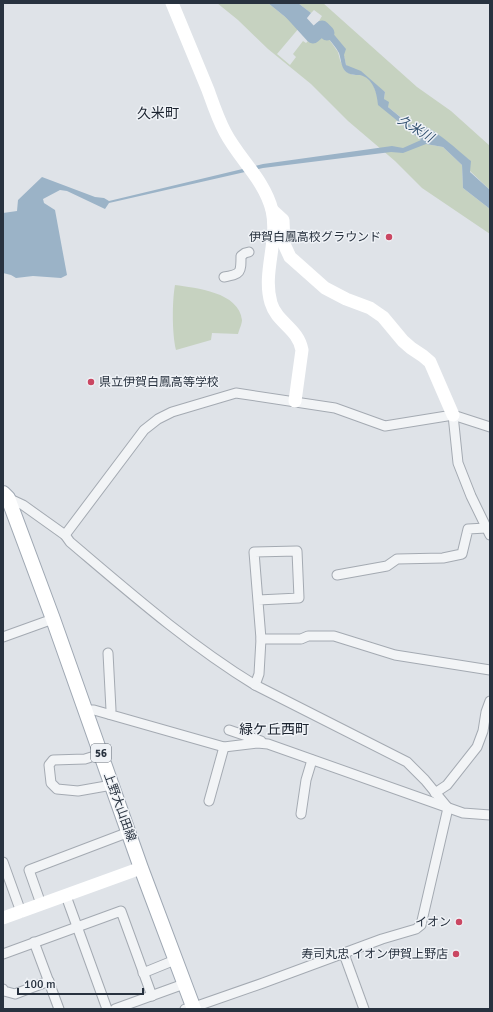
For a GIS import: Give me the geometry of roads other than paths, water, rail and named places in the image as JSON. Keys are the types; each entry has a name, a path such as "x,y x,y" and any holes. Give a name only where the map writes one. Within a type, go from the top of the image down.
{"main road":[{"name":"上野大山田線","path":"5,497 53,619 141,868 184,984 191,1008"}],"street":[{"path":"172,3 225,133 264,189 272,210 273,235 268,291 274,312 289,326 300,342 301,356 295,401"},
{"path":"272,210 283,220 284,244 290,257 325,288 346,299 370,308 383,317 402,341 430,362 453,415 458,463 471,496 488,531 468,530 462,554 443,558 397,559 387,566 336,575"},
{"path":"224,276 237,275 241,270 241,256 249,252"},
{"path":"66,535 144,430 158,419 172,412 236,393 335,408 385,426 453,415 490,427"},
{"path":"5,497 23,506 66,535 70,542 144,605 205,651 255,685 407,762 448,808"},
{"path":"255,685 259,674 261,640 254,552 297,551 299,598 258,600"},
{"path":"3,638 53,619"},
{"path":"261,640 301,639 308,636 326,635 334,636 342,640 395,655 490,670"},
{"path":"108,653 111,710 109,714"},
{"path":"435,793 447,785 477,747 483,731 486,712 490,701"},
{"path":"85,710 94,710 109,714 224,748 257,743 268,744"},
{"path":"228,730 463,813 490,815"},
{"path":"209,801 224,748"},
{"path":"101,754 85,759 53,760 49,765 51,783 57,789 78,791 112,785"},
{"path":"301,814 306,780 312,760"},
{"path":"191,1008 382,939 416,929 421,925 448,808"},
{"path":"41,904 29,870 129,832"},
{"path":"3,862 21,912"},
{"path":"3,918 141,868"},
{"path":"66,896 107,1009"},
{"path":"3,954 121,911 152,996"},
{"path":"34,942 59,1009"},
{"path":"344,954 364,1009"},
{"path":"143,973 175,960"},
{"path":"3,989 4,991 15,994 49,981"},
{"path":"115,1009 184,984"}],"water":[{"path":"268,3 298,3 311,13 299,28"},
{"path":"319,21 331,31 346,49 344,55 346,65 361,71 385,92 384,99 389,102 388,107 410,125 416,124 424,126 432,131 471,161 470,172 490,190 490,209 463,188 462,165 443,147 426,144 403,153 391,152 263,168 109,203 105,209 67,191 60,190 43,199 44,203 55,210 67,275 61,278 33,276 16,278 3,273 3,213 17,211 18,200 42,177 109,201 263,164 392,146 403,148 421,140 378,105 374,87 368,79 345,71 339,53 326,35 313,36 310,32"}],"waterway":[{"name":"久米川","path":"283,3 313,36 322,28 327,33"}],"place":[{"name":"伊賀白鳳高校グラウンド","path":"389,237"},
{"name":"県立伊賀白鳳高等学校","path":"91,382"},
{"name":"イオン","path":"459,922"},
{"name":"寿司丸忠 イオン伊賀上野店","path":"456,954"}],"district":[{"name":"久米町","path":"158,113"},
{"name":"緑ケ丘西町","path":"274,729"}]}
